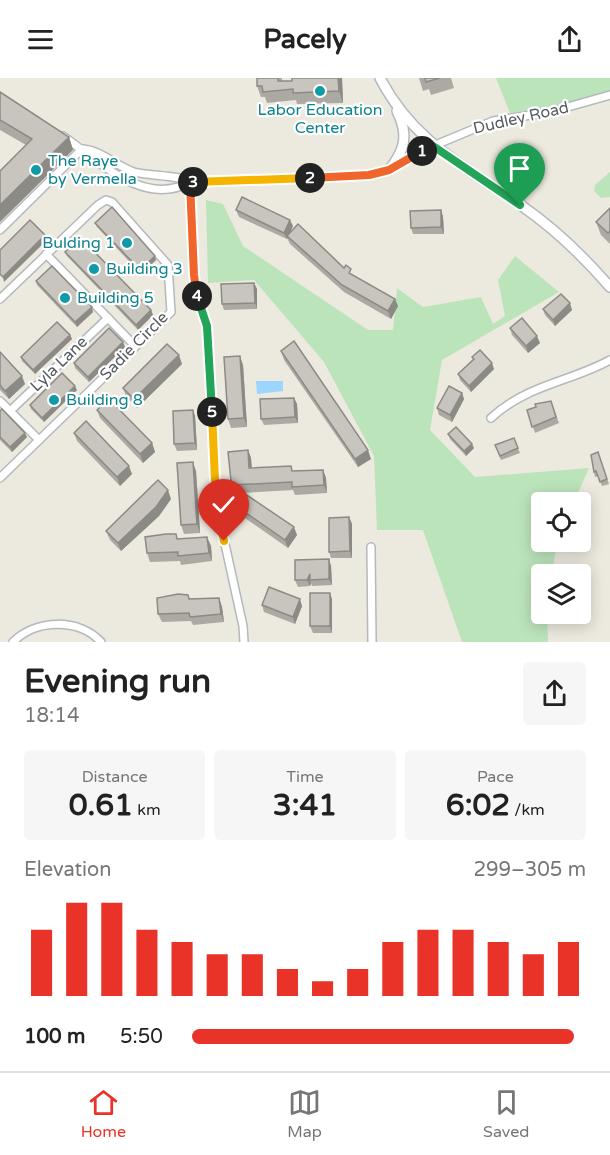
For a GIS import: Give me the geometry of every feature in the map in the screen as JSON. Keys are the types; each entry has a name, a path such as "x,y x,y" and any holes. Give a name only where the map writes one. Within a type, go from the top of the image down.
{"main road":[{"path":"380,78 399,115 405,136 403,149 389,170"},
{"path":"385,88 411,123 433,146 548,225 610,287"}],"street":[{"name":"Dudley Road","path":"190,182 353,177 389,170 433,146 493,121 550,112 610,95"},
{"path":"55,131 108,170 134,185 179,188 190,182"},
{"path":"0,230 82,149 93,150 133,172 160,178 185,178 190,182 196,293 207,326 216,503 243,626 244,642"},
{"name":"Sadie Circle","path":"0,298 98,204 106,200 112,202 168,265 171,312 0,478"},
{"path":"46,254 135,346"},
{"name":"Lyla Lane","path":"10,411 108,318"},
{"path":"491,418 506,403 529,390 610,360"},
{"path":"0,401 39,440"},
{"path":"370,548 372,642"},
{"path":"13,642 31,630 65,624 80,628 101,642"}],"green space":[{"path":"496,78 610,78 610,97 593,103 510,113"},
{"path":"610,172 610,197 601,198 594,191 595,185"},
{"path":"206,200 223,204 243,246 368,330 393,330 397,288 423,307 481,297 493,324 505,316 498,280 515,256 559,292 442,360 430,430 475,477 589,468 578,492 531,492 531,552 555,552 554,564 531,564 531,624 547,624 548,642 462,642 423,530 377,530 374,456 324,362 254,280 208,283"}],"water":[{"path":"256,381 283,381 283,391 257,394"}],"building":[{"path":"257,78 292,81 292,78 338,78 339,91 293,93 293,89 263,92 262,86 257,86"},
{"path":"425,78 440,78 426,82"},
{"path":"0,92 69,137 0,205 0,171 32,139 0,120"},
{"path":"242,197 290,220 284,233 236,210"},
{"name":"Bulding 1","path":"112,207 155,256 140,270 95,223"},
{"path":"610,208 610,231 608,233 596,222"},
{"path":"441,210 441,227 411,228 410,211"},
{"path":"30,220 45,235 3,277 0,274 0,250"},
{"path":"298,224 344,268 346,265 351,269 349,273 395,299 388,311 342,285 287,236"},
{"path":"80,237 151,310 136,325 65,252"},
{"name":"Building 5","path":"52,266 92,307 75,322 36,281"},
{"path":"254,283 255,303 222,304 221,284"},
{"path":"561,294 570,303 553,320 543,309"},
{"path":"522,318 537,336 526,346 510,328"},
{"path":"57,322 70,335 33,370 21,357"},
{"path":"109,328 123,342 88,377 74,363"},
{"path":"294,341 368,450 355,459 281,351"},
{"path":"167,344 179,355 134,399 123,388"},
{"path":"480,350 492,363 469,386 458,374"},
{"path":"0,352 22,376 5,391 0,385"},
{"path":"240,356 244,418 228,419 224,357"},
{"name":"Building 8","path":"62,373 75,386 42,418 30,405"},
{"path":"449,386 462,393 450,415 437,408"},
{"path":"294,398 295,417 261,419 260,399"},
{"path":"109,399 152,443 140,454 97,410"},
{"path":"551,401 556,417 532,427 527,410 536,407 535,404"},
{"path":"2,409 25,433 10,447 0,437 0,411"},
{"path":"193,410 195,443 174,444 173,411"},
{"path":"86,421 129,466 117,477 74,433"},
{"path":"456,427 472,444 464,451 448,434"},
{"path":"514,438 518,448 500,456 495,445"},
{"path":"248,450 249,468 291,466 292,471 323,470 324,485 292,487 292,482 232,485 294,527 285,540 226,499 232,491 228,452"},
{"path":"598,452 607,479 600,482 596,471 594,472 591,455"},
{"path":"193,462 197,524 181,525 177,463"},
{"path":"158,480 168,490 156,507 118,543 106,531"},
{"path":"349,517 350,551 329,552 329,518"},
{"path":"176,534 177,539 207,537 209,553 178,556 178,552 147,553 145,537"},
{"path":"329,559 329,579 310,580 310,574 307,580 295,580 295,560"},
{"path":"269,587 300,599 293,617 262,605"},
{"path":"310,593 330,593 330,626 310,626"},
{"path":"178,594 188,595 189,599 219,598 221,614 190,617 189,613 158,614 157,598"}],"place":[{"name":"Labor Education Center","path":"320,91"},
{"name":"The Raye by Vermella","path":"36,170"},
{"name":"Bulding 1","path":"127,243"},
{"name":"Building 3","path":"94,269"},
{"name":"Building 5","path":"65,298"},
{"name":"Building 8","path":"54,400"}],"route":[{"path":"224,541 216,503 207,326 196,293 194,275 190,182 369,175 389,170 433,146 520,205"}]}
